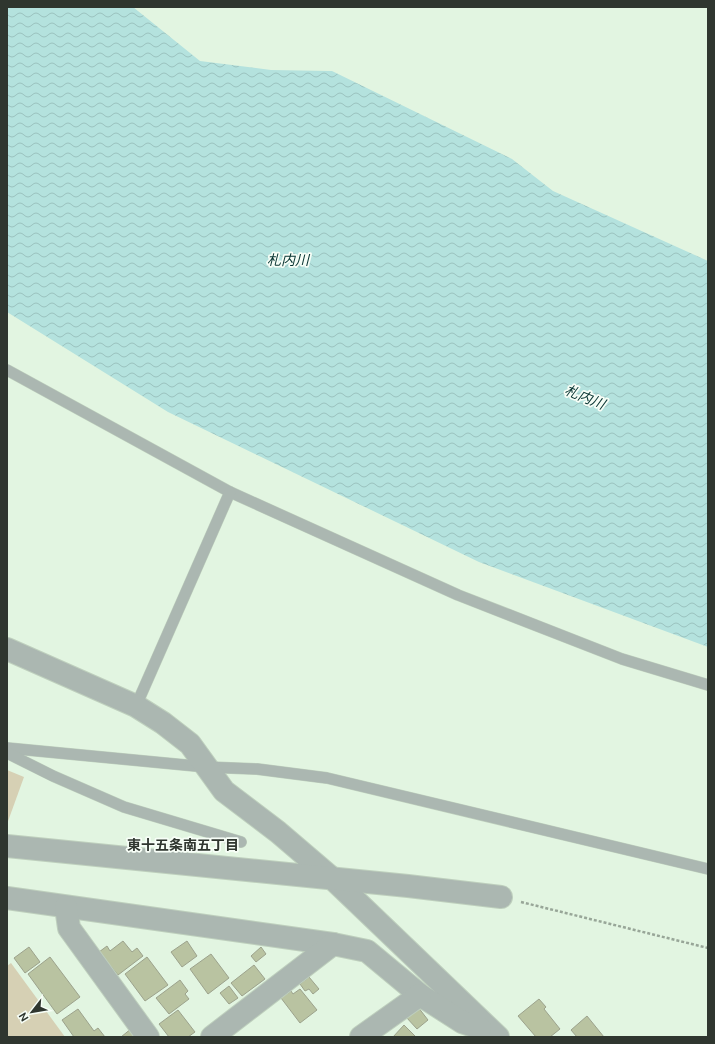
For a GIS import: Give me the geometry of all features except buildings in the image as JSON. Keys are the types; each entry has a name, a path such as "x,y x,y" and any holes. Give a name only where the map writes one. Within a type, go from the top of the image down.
{"street":[{"path":"7,649 136,706 163,723 190,744 224,791 278,832 333,879 496,1035"},
{"path":"7,846 408,886 501,897"},
{"path":"7,898 332,944 367,951 420,995 462,1022 496,1035"},
{"path":"66,907 69,928 148,1037"},
{"path":"212,1037 332,944"},
{"path":"361,1037 420,995"}],"lane":[{"path":"7,370 230,492 458,595 622,659 708,685"},
{"path":"136,706 230,492"},
{"path":"7,748 206,767 257,769 327,778 708,869"},
{"path":"7,753 53,776 124,807 242,842"}],"path":[{"path":"501,897 708,948"}],"shaded area":[{"path":"7,770 24,777 7,824"},
{"path":"11,963 65,1037 7,1037 7,966"}],"water":[{"name":"札内川","path":"7,7 133,7 200,61 271,70 332,71 512,159 553,191 708,261 708,647 479,562 168,412 7,312"}],"district":[{"name":"東十五条南五丁目","path":"183,845"}]}
